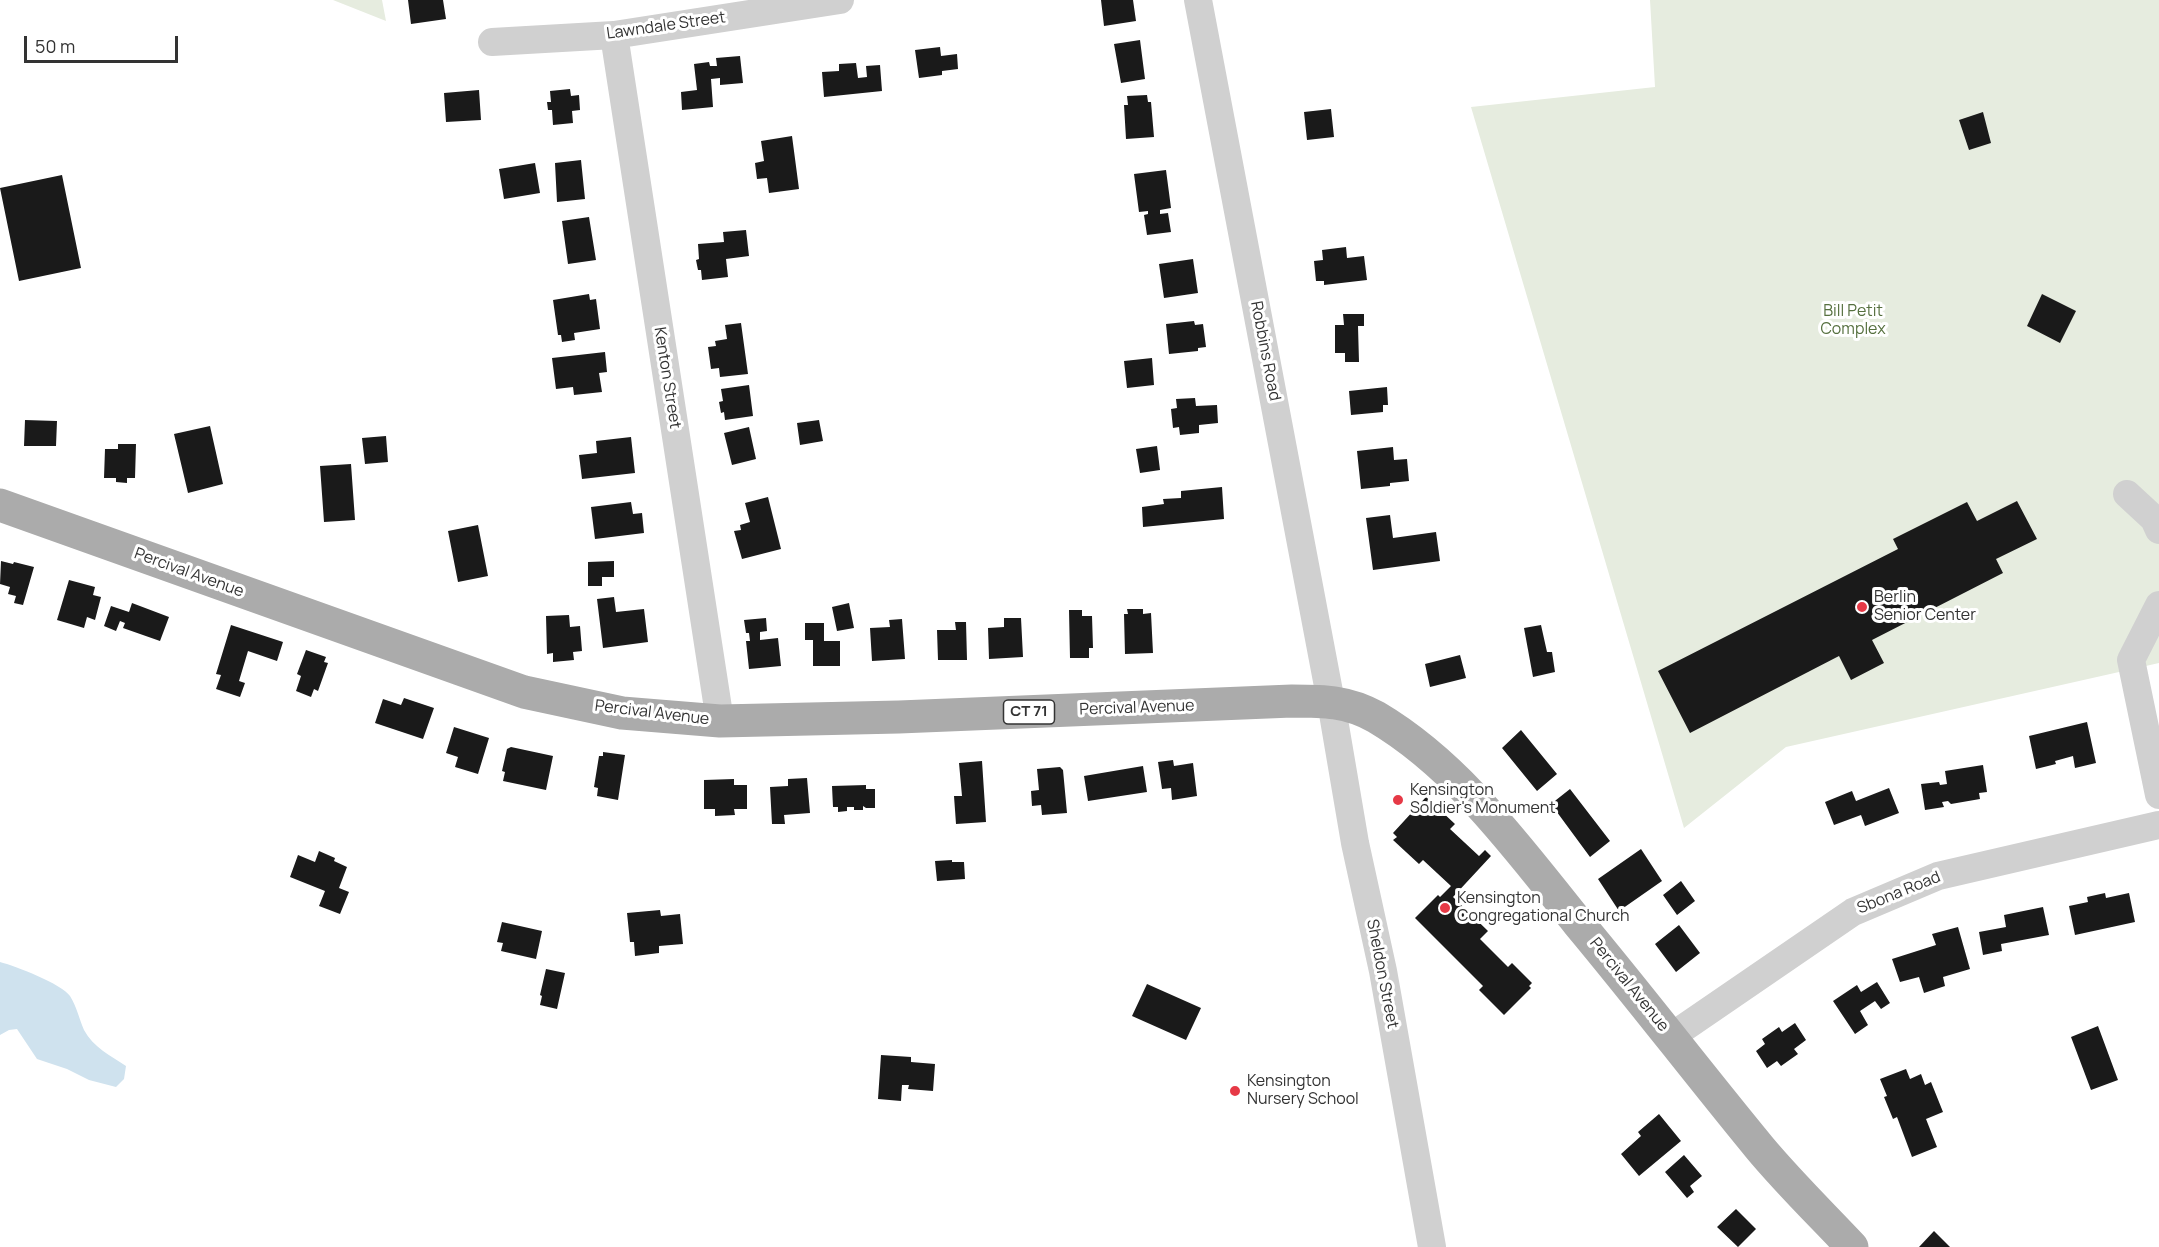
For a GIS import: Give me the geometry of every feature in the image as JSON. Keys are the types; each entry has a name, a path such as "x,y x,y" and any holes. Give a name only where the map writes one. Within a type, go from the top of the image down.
{"main road":[{"name":"Percival Avenue","path":"0,506 524,692 622,713 720,721 899,717 1292,701 1348,705 1385,723 1436,763 1471,796 1672,1036 1760,1148 1852,1247"}],"street":[{"name":"Lawndale Street","path":"492,42 614,35 840,0"},
{"name":"Robbins Road","path":"1198,0 1331,702"},
{"name":"Kenton Street","path":"614,35 720,721"},
{"path":"2127,494 2154,519 2159,530"},
{"path":"2159,605 2131,660 2159,795"},
{"name":"Sheldon Street","path":"1331,702 1355,843 1383,971 1432,1247"},
{"name":"Sbona Road","path":"1672,1036 1853,912 1938,876 2159,825"}],"green space":[{"path":"333,0 382,0 386,21"},
{"name":"Bill Petit Complex","path":"1650,0 2159,0 2159,663 1786,747 1684,828 1471,107 1655,87"}],"water":[{"path":"0,962 48,981 70,996 84,1030 92,1041 126,1066 124,1079 116,1087 89,1080 67,1069 37,1059 17,1029 0,1035"}],"building":[{"path":"408,0 443,0 446,19 411,24"},
{"path":"1101,0 1133,0 1136,21 1104,26"},
{"path":"1140,40 1145,79 1121,83 1114,44"},
{"path":"940,47 941,56 957,54 958,69 942,71 942,75 919,78 915,50"},
{"path":"740,56 743,83 720,85 720,78 711,79 713,107 682,110 681,92 697,90 694,64 709,62 710,66 717,66 716,58"},
{"path":"856,63 858,78 867,77 866,66 880,65 882,91 824,97 822,72 839,71 839,64"},
{"path":"570,89 571,96 579,95 580,110 572,111 573,123 553,125 552,110 548,110 547,102 551,102 550,91"},
{"path":"479,90 481,120 446,122 444,93"},
{"path":"1147,95 1148,102 1151,102 1154,137 1126,139 1124,105 1128,105 1127,96"},
{"path":"1331,109 1334,137 1307,140 1304,112"},
{"path":"1983,112 1991,143 1969,150 1959,120"},
{"path":"792,136 799,189 769,193 767,178 757,179 755,163 764,161 761,141"},
{"path":"581,160 585,199 557,202 555,163"},
{"path":"535,163 540,193 504,199 499,169"},
{"path":"1166,170 1171,208 1160,210 1160,214 1168,213 1171,232 1147,235 1144,215 1148,214 1148,211 1139,212 1134,174"},
{"path":"62,175 81,268 19,281 0,188"},
{"path":"589,217 596,260 568,264 562,221"},
{"path":"746,230 749,256 726,259 728,277 702,280 701,270 698,270 696,260 699,259 698,244 724,242 723,232"},
{"path":"1346,247 1347,258 1364,256 1367,280 1324,285 1324,281 1316,281 1314,261 1323,260 1322,250"},
{"path":"1193,259 1198,293 1164,298 1159,264"},
{"path":"589,294 590,300 596,299 600,329 574,333 575,340 562,342 561,335 558,335 553,300"},
{"path":"2042,294 2076,311 2060,343 2027,326"},
{"path":"1343,314 1364,314 1364,326 1358,326 1359,362 1345,362 1345,353 1335,353 1335,325 1344,325"},
{"path":"1194,321 1195,325 1203,324 1206,347 1198,348 1198,351 1169,354 1166,324"},
{"path":"741,323 748,374 720,377 719,368 711,369 708,347 716,346 715,341 727,339 725,325"},
{"path":"605,352 607,372 599,373 602,392 574,395 573,387 556,389 552,358"},
{"path":"1152,358 1154,385 1127,388 1124,361"},
{"path":"749,385 753,416 725,420 719,402 723,401 721,389"},
{"path":"1387,387 1388,405 1383,405 1383,412 1351,415 1349,391"},
{"path":"1195,398 1196,406 1217,405 1218,423 1199,425 1199,433 1180,435 1179,427 1173,428 1171,409 1177,408 1176,399"},
{"path":"25,420 57,421 56,446 24,446"},
{"path":"819,420 823,441 800,445 797,423"},
{"path":"210,426 223,484 188,493 174,434"},
{"path":"749,427 756,459 732,465 724,433"},
{"path":"386,436 388,462 365,464 362,438"},
{"path":"631,437 635,473 582,479 579,455 597,453 596,441"},
{"path":"118,444 136,444 135,478 127,478 127,483 116,482 116,478 104,478 105,449 118,449"},
{"path":"1157,446 1160,470 1140,473 1136,449"},
{"path":"1393,447 1394,460 1407,459 1409,481 1390,483 1390,486 1361,489 1357,451"},
{"path":"351,464 355,520 324,522 320,466"},
{"path":"1222,487 1224,519 1143,527 1142,507 1164,504 1163,499 1181,498 1181,491"},
{"path":"768,497 781,549 742,559 734,531 741,530 740,525 750,522 745,503"},
{"name":"Berlin Senior Center","path":"2017,501 2037,539 1996,559 2003,573 1872,640 1884,663 1851,680 1839,656 1690,733 1658,671 1898,549 1893,539 1967,502 1977,521"},
{"path":"631,502 633,514 642,513 644,533 595,539 591,507"},
{"path":"1390,515 1393,538 1436,532 1440,561 1373,570 1366,518"},
{"path":"478,525 488,576 458,582 448,531"},
{"path":"1,561 34,567 23,605 14,603 16,596 8,594 10,587 0,584"},
{"path":"614,561 614,577 602,577 602,586 588,586 588,562"},
{"path":"69,580 95,587 93,595 101,597 95,620 87,617 84,628 57,620"},
{"path":"614,597 616,612 644,609 648,642 603,648 597,599"},
{"path":"132,603 169,617 160,641 123,628 125,623 120,621 116,631 104,626 111,606 129,612"},
{"path":"849,603 854,628 837,631 832,607"},
{"path":"1127,609 1143,609 1143,614 1151,613 1153,653 1125,654 1124,614 1128,614"},
{"path":"1069,610 1082,610 1082,616 1092,616 1093,648 1089,648 1089,658 1070,658"},
{"path":"569,615 570,627 580,626 582,651 573,652 574,660 553,662 553,653 547,654 546,616"},
{"path":"766,618 767,631 760,632 760,640 778,638 781,666 749,669 746,641 750,641 744,620"},
{"path":"1004,618 1021,618 1023,657 989,659 988,628 1004,627"},
{"path":"902,619 905,659 872,661 870,628 890,627 889,620"},
{"path":"955,622 966,622 967,660 938,660 937,630 956,630"},
{"path":"805,623 824,623 824,641 840,641 840,666 813,666 813,640 805,640"},
{"path":"231,625 283,642 277,661 248,651 239,681 245,683 240,697 216,689 221,675 216,674"},
{"path":"1541,625 1547,652 1552,652 1555,672 1533,677 1524,628"},
{"path":"306,650 326,657 324,662 328,663 318,691 314,689 311,697 296,691 301,676 297,674"},
{"path":"1460,655 1466,678 1430,687 1425,664"},
{"path":"404,698 434,708 423,739 375,723 383,699 401,705"},
{"path":"2087,722 2096,763 2075,768 2073,756 2055,761 2056,764 2036,769 2029,736"},
{"path":"454,727 489,738 478,774 455,767 458,757 446,753"},
{"path":"1521,730 1557,774 1537,791 1502,748"},
{"path":"511,747 553,756 546,790 503,781 505,772 502,771 507,749"},
{"path":"603,752 625,755 618,800 597,796 598,788 594,787 599,756 603,756"},
{"path":"1173,760 1174,766 1193,763 1197,796 1172,800 1171,788 1162,789 1158,762"},
{"path":"982,761 986,822 956,824 954,796 962,796 959,763"},
{"path":"1983,765 1987,792 1979,793 1980,799 1951,804 1948,801 1942,802 1944,807 1925,810 1921,784 1939,782 1940,785 1947,784 1945,771"},
{"path":"1143,766 1147,792 1088,801 1084,776"},
{"path":"1060,767 1063,770 1067,813 1042,815 1041,805 1032,806 1031,791 1039,790 1037,769"},
{"path":"807,778 810,813 784,815 785,824 772,824 770,787 788,786 788,779"},
{"path":"734,779 734,785 747,785 747,809 734,809 735,815 715,816 715,809 704,809 704,780"},
{"path":"866,785 866,789 875,789 875,808 863,806 863,810 854,810 854,807 847,807 847,811 838,812 838,807 833,807 832,786"},
{"path":"1889,788 1899,813 1865,826 1861,815 1834,825 1825,802 1852,791 1856,801"},
{"path":"1570,789 1610,841 1590,857 1551,804"},
{"name":"Kensington Congregational Church","path":"1426,797 1455,824 1450,829 1479,856 1485,850 1491,856 1453,897 1488,931 1480,939 1508,967 1512,963 1532,983 1529,986 1531,988 1504,1015 1479,990 1483,986 1415,918 1438,895 1440,897 1451,886 1423,860 1419,864 1393,840 1397,837 1393,833"},
{"path":"1641,849 1662,881 1619,911 1598,879"},
{"path":"319,851 335,858 334,861 347,867 339,888 349,892 340,914 319,906 325,891 290,877 298,855 315,862"},
{"path":"952,860 952,862 964,862 965,879 937,881 935,861"},
{"path":"1681,881 1695,901 1677,915 1663,895"},
{"path":"2105,893 2106,898 2129,893 2135,922 2075,935 2069,906 2088,902 2087,897"},
{"path":"2043,907 2049,935 2001,944 2002,951 1983,955 1979,932 2006,927 2004,915"},
{"path":"660,910 661,916 680,914 683,944 659,946 659,953 635,956 634,942 630,942 627,913"},
{"path":"502,922 542,931 536,959 501,951 503,943 497,942"},
{"path":"1679,925 1700,953 1676,972 1655,944"},
{"path":"1958,927 1970,969 1943,977 1945,986 1924,993 1919,977 1900,982 1892,959 1936,945 1932,934"},
{"path":"546,969 565,973 557,1009 540,1005"},
{"path":"1877,982 1890,1003 1881,1009 1875,1001 1860,1011 1868,1025 1855,1034 1833,1001 1857,985 1861,992"},
{"path":"1147,984 1201,1008 1186,1040 1132,1016"},
{"path":"1795,1023 1806,1040 1794,1049 1798,1054 1781,1066 1777,1061 1767,1068 1756,1051 1765,1044 1762,1039 1779,1027 1782,1032"},
{"path":"2098,1026 2118,1080 2091,1090 2071,1037"},
{"path":"881,1055 911,1057 911,1062 935,1064 933,1091 908,1089 909,1085 902,1085 901,1101 878,1099"},
{"path":"1906,1069 1910,1079 1921,1074 1925,1085 1931,1082 1943,1112 1926,1119 1937,1147 1912,1157 1897,1117 1893,1119 1880,1079"},
{"path":"1659,1114 1681,1141 1639,1176 1621,1154 1641,1136 1638,1132"},
{"path":"1684,1155 1702,1176 1690,1186 1694,1192 1687,1198 1665,1172"},
{"path":"1736,1209 1756,1229 1738,1247 1717,1227"},
{"path":"1934,1231 1950,1247 1919,1247"}],"place":[{"name":"Berlin Senior Center","path":"1862,607"},
{"name":"Kensington Soldier's Monument","path":"1398,800"},
{"name":"Kensington Congregational Church","path":"1445,908"},
{"name":"Kensington Nursery School","path":"1235,1091"}]}
